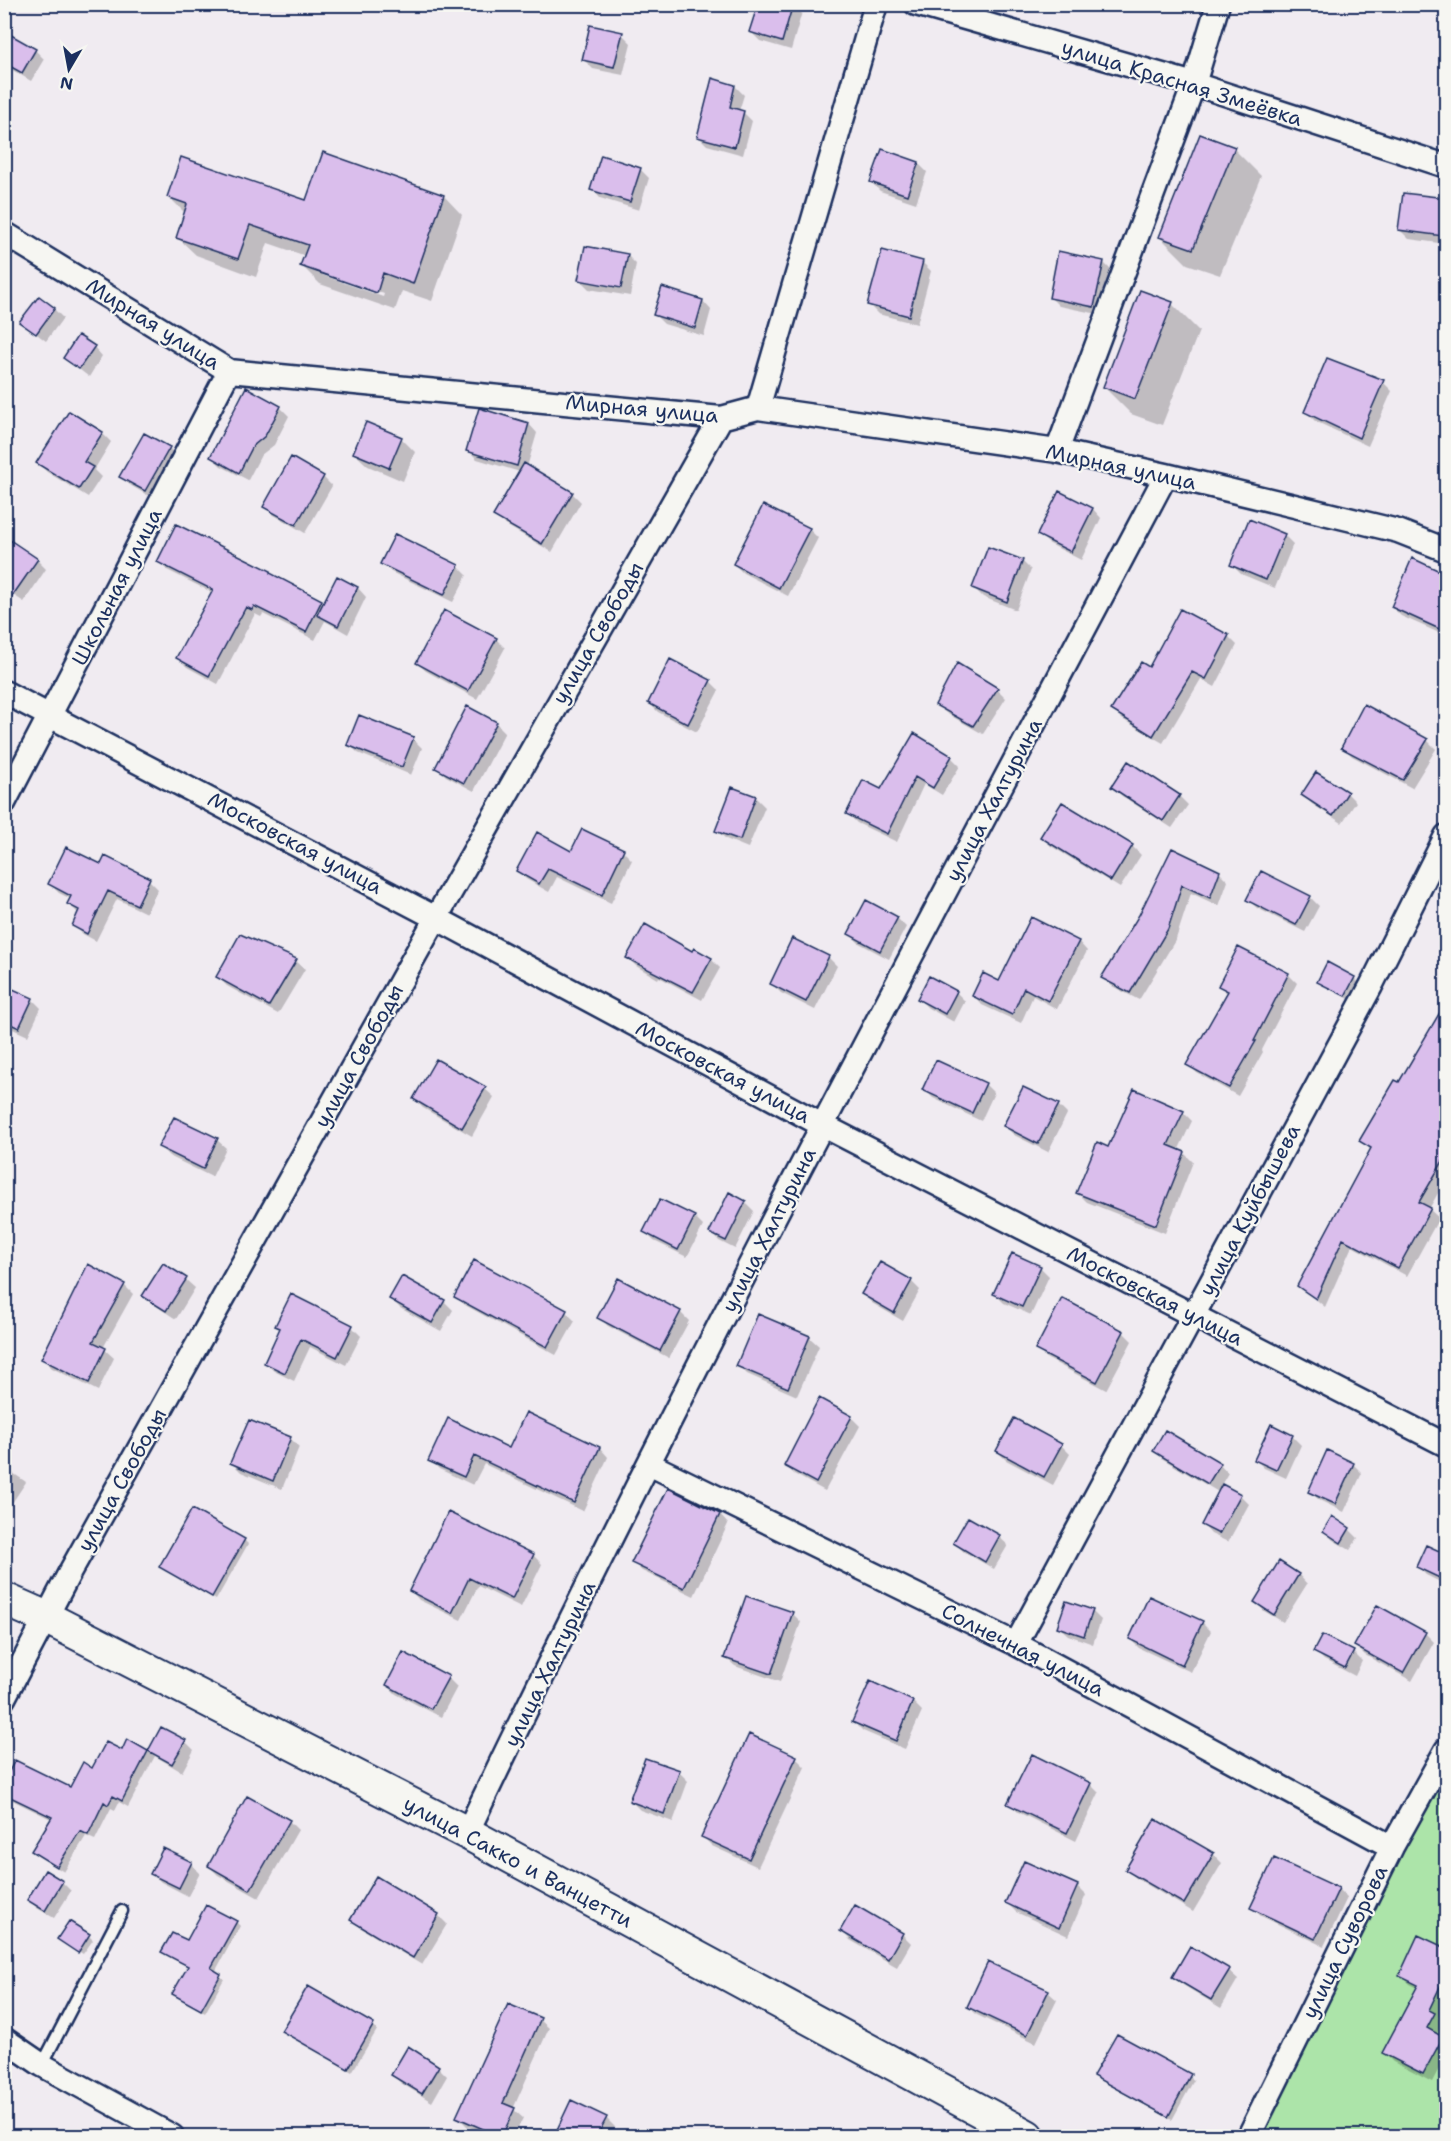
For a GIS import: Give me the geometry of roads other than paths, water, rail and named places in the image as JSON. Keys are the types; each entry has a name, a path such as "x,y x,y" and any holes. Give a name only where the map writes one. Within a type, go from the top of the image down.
{"main road":[{"name":"улица Сакко и Ванцетти","path":"4,1599 47,1618 467,1833 1027,2136"}],"street":[{"path":"758,408 876,4"},
{"name":"улица Красная Змеёвка","path":"916,4 1194,84 1446,166"},
{"path":"1057,451 1194,84 1218,4"},
{"name":"Мирная улица","path":"4,233 229,371 721,418 758,408 1057,451 1398,531 1446,550"},
{"name":"Школьная улица","path":"4,803 229,371"},
{"name":"улица Свободы","path":"4,1698 70,1572 436,918 721,418"},
{"name":"улица Халтурина","path":"467,1833 649,1464 822,1125 1166,475"},
{"name":"Московская улица","path":"4,692 436,918 822,1125 1446,1445"},
{"name":"улица Куйбышева","path":"1016,1644 1371,986 1446,836"},
{"name":"Солнечная улица","path":"649,1464 1016,1644 1392,1847"},
{"name":"улица Суворова","path":"1248,2136 1392,1847 1446,1750"},
{"path":"4,2039 42,2065 172,2136"}],"lane":[{"path":"42,2065 122,1911"}]}
